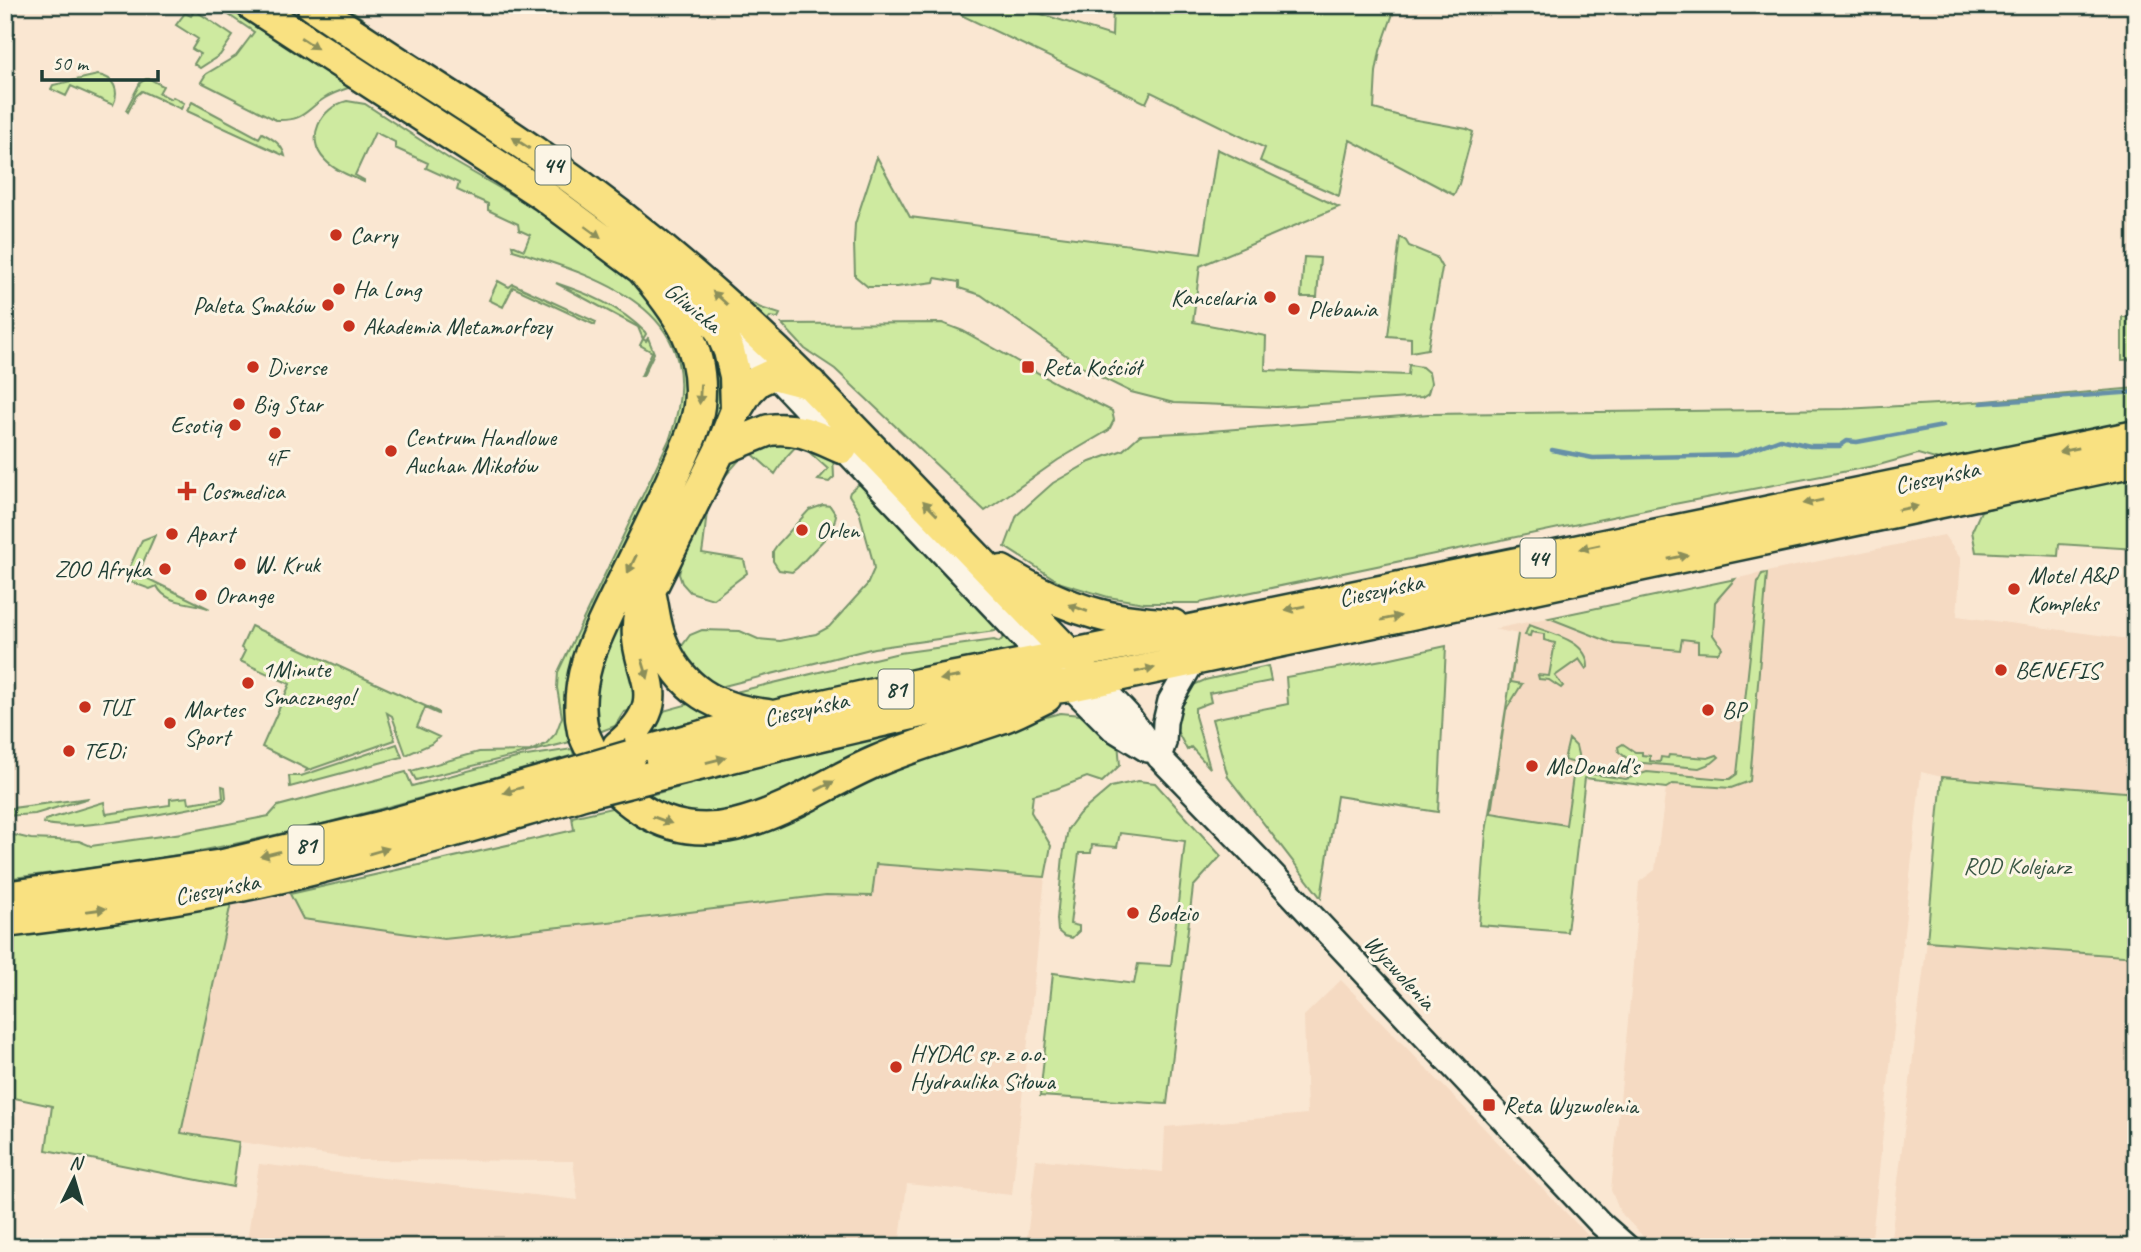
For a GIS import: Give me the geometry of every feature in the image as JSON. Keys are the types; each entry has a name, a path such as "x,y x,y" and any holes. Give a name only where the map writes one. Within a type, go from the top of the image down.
{"main road":[{"name":"Gliwicka","path":"252,5 543,195 642,269 681,292 719,328"},
{"name":"Gliwicka","path":"312,5 553,165 710,289 771,344 978,557 1057,658 1083,683"},
{"path":"642,269 687,330 695,349 701,382 699,408 693,432 597,635 586,664 580,695 583,732 603,774 628,801 658,820 698,830 739,825 764,816 875,762 928,741 1000,719 1083,683"},
{"path":"719,328 729,351 735,376 736,410"},
{"path":"722,445 764,393 773,374 771,344"},
{"path":"633,760 640,725 649,701 649,684 638,642 640,611 722,445 736,410 748,391 758,381 773,374 811,384"},
{"path":"722,445 769,430 786,429 800,430 842,448"},
{"name":"Cieszyńska","path":"633,760 774,716 919,684 2136,436"},
{"name":"Cieszyńska","path":"633,760 992,696 1083,683 2136,461"},
{"name":"44","path":"978,557 1016,580 1080,609 1133,621 1196,628"},
{"path":"650,592 660,639 672,664 691,687 711,700 743,712 774,716"},
{"name":"81","path":"583,782 633,760"},
{"name":"Cieszyńska","path":"5,897 223,865 583,782"},
{"name":"Cieszyńska","path":"5,922 142,904 289,875 583,782"}],"street":[{"name":"Gliwicka","path":"719,328 773,374 842,448 1057,658"},
{"path":"1159,757 1164,743 1170,701 1194,660"},
{"name":"Wyzwolenia","path":"1083,683 1113,729 1159,757 1264,864 1601,1224 1627,1247"},
{"name":"Wyzwolenia","path":"1601,1224 1604,1239 1611,1247"}],"shaded area":[{"path":"1944,535 1961,559 1957,616 2136,640 2136,793 1942,777 1921,772 1871,1247 1653,1247 1620,1212 1611,1190 1639,882 1655,870 1666,788 1584,778 1567,932 1479,925 1486,832 1518,634 1494,629"},
{"path":"876,864 1045,877 1012,1195 907,1184 899,1247 246,1247 259,1164 578,1200 573,1161 360,1160 180,1133 231,903 290,894 303,919 826,895 871,896"},
{"path":"1927,941 2136,957 2136,1247 1890,1247"},
{"path":"1341,980 1599,1247 1026,1247 1036,1159 1163,1172 1165,1127 1307,1114 1304,1016"}],"green space":[{"path":"189,5 203,5 199,13 233,36 220,55 200,68 194,64 200,54 192,49 198,39 176,25 185,13 191,16 194,11"},
{"path":"214,5 231,5 351,87 328,96 299,117 276,120 201,82 206,74 236,56 254,32"},
{"path":"332,5 345,5 403,50 573,160 682,245 745,299 780,314 778,318 770,317 765,323"},
{"path":"964,5 1012,5 1112,36 1113,5 1396,5 1380,51 1374,109 1473,132 1459,184 1454,195 1350,140 1339,196 1260,161 1265,148 1151,92 1146,103 961,15"},
{"path":"98,75 112,82 116,90 113,105 71,86 66,96 51,89 53,85"},
{"path":"146,79 163,86 159,93 184,103 181,109 142,91 136,96 128,112 126,110 140,83"},
{"path":"347,101 365,104 451,160 548,216 614,264 654,300 690,370 683,418 573,739 570,742 416,780 411,771 479,752 530,751 546,744 556,733 562,717 557,688 558,672 670,438 680,396 678,361 665,332 644,309 616,290 584,275 513,250 512,245 524,250 530,235 519,230 518,224 488,210 488,204 457,190 459,183 426,168 428,163 395,148 395,142 375,132 355,175 364,182 329,164 319,152 316,143 318,125 330,110"},
{"path":"192,102 259,138 262,133 266,135 279,145 285,156 187,111"},
{"path":"1217,149 1339,207 1200,266 1193,322 1266,336 1265,370 1408,375 1409,365 1422,367 1429,373 1431,383 1428,393 1422,397 1276,407 1174,403 1131,392 1088,371 981,295 959,288 959,282 935,278 934,282 897,287 868,287 855,276 855,224 877,157 910,217 1201,254"},
{"path":"1400,237 1409,246 1436,257 1442,268 1428,349 1411,352 1411,338 1388,336"},
{"path":"1304,257 1320,258 1317,297 1301,297"},
{"path":"498,281 509,287 513,284 596,322 595,325 513,287 503,307 489,300"},
{"path":"556,283 592,296 614,308 645,332 643,339 638,327"},
{"path":"2122,317 2136,317 2136,359 2122,360"},
{"path":"942,323 963,331 1112,411 1114,420 1109,430 1058,460 985,511 835,369 805,349 782,324"},
{"path":"698,325 721,351 724,410 689,479 642,692 635,710 624,712 615,726 599,732 595,683 601,658 675,496"},
{"path":"648,338 654,353 641,376 652,352 640,345 643,339 646,341"},
{"path":"2136,388 2136,423 1942,461 1918,454 1879,465 1669,505 1199,603 1144,603 1108,597 1061,583 1005,547 1017,515 1053,483 1090,462 1123,450 1140,435 1429,414 1844,409 1974,402"},
{"path":"775,435 806,439 827,450 833,456 834,477 829,482 818,480 828,469 799,443 775,474 748,450 717,488 738,453 753,443"},
{"path":"2136,476 2136,549 2059,544 2058,556 1976,552 1972,531 1981,511 2060,489"},
{"path":"859,484 998,627 995,631 874,648 708,690 681,653 682,646 690,635 702,630 740,631 758,639 780,641 816,634 829,627 867,585 874,569 873,562 859,511 849,495"},
{"path":"823,505 830,506 836,515 832,531 792,572 779,570 773,561 773,551 777,545 809,510"},
{"path":"708,506 702,553 744,560 747,573 713,599 690,592 682,583 679,574 682,561"},
{"path":"155,535 138,574 210,609 173,600 157,586 150,589 128,581 127,573 142,540"},
{"path":"1767,573 1750,781 1731,788 1673,784 1666,788 1585,778 1567,932 1479,925 1486,832 1518,634 1511,682 1522,684 1506,710 1491,813 1566,825 1575,763 1564,760 1569,739 1576,746 1580,763 1592,774 1626,779 1647,772 1730,779 1737,774 1758,582 1762,574"},
{"path":"1735,579 1715,602 1713,635 1722,648 1718,653 1698,652 1698,641 1682,639 1680,650 1615,644 1549,618"},
{"path":"1529,625 1575,644 1582,650 1588,667 1586,669 1579,659 1555,676 1563,686 1561,688 1549,680 1539,679 1538,675 1549,676 1555,643 1544,640 1544,634 1531,632 1530,636 1525,635"},
{"path":"251,626 438,712 425,708 417,727 439,737 431,744 406,755 392,716 387,713 395,740 306,771 307,769 262,747 290,684 240,661 245,651 241,648"},
{"path":"1006,635 1017,648 1016,654 777,702 719,696 899,653 994,640 999,642"},
{"path":"1446,646 1438,812 1337,796 1321,898 1228,777 1212,719 1288,704 1286,677"},
{"path":"1268,666 1271,681 1209,693 1211,702 1195,708 1210,768 1191,747 1187,750 1175,727 1175,709 1189,687 1205,680"},
{"path":"696,702 716,716 649,733 656,713"},
{"path":"1060,713 1080,715 1118,742 1120,765 1102,782 1087,777 1033,795 1031,812 1051,846 1045,877 876,864 872,896 826,895 444,939 303,919 290,894 574,830 572,817 620,806 685,837 912,754"},
{"path":"912,728 914,736 744,816 686,816 650,795 771,763"},
{"path":"397,744 402,757 290,787 289,776 301,776"},
{"path":"1623,744 1635,752 1650,756 1650,761 1660,762 1661,757 1668,758 1669,755 1719,757 1699,768 1632,762 1619,752 1618,747"},
{"path":"572,749 574,755 290,832 171,856 5,879 5,833 31,839 79,841 91,846 182,833 269,816 278,806 406,772 412,786 520,757"},
{"name":"ROD Kolejarz","path":"1942,777 2136,793 2136,957 1927,941"},
{"path":"1138,781 1155,783 1221,856 1193,887 1167,1104 1040,1096 1053,973 1134,984 1138,964 1171,966 1185,841 1120,833 1117,847 1092,845 1091,853 1079,853 1070,924 1079,926 1079,931 1072,938 1058,931 1063,856 1068,829 1079,814 1111,787"},
{"path":"222,786 225,787 226,798 222,802 104,823 58,826 44,823 45,820 104,802 106,814 170,805 170,799 188,797 189,803 223,798"},
{"path":"89,798 35,814 5,816 5,809"},
{"path":"231,903 181,1133 239,1142 233,1187 46,1150 52,1106 5,1096 5,934"}],"waterway":[{"path":"1981,403 2136,392"},
{"path":"1552,450 1593,458 1737,455 1780,439 1810,446 1840,446 1847,441 1857,442 1943,426"}],"place":[{"name":"Carry","path":"336,235"},
{"name":"Ha Long","path":"339,289"},
{"name":"Kancelaria","path":"1270,297"},
{"name":"Paleta Smaków","path":"328,305"},
{"name":"Plebania","path":"1294,309"},
{"name":"Akademia Metamorfozy","path":"349,326"},
{"name":"Diverse","path":"253,367"},
{"name":"Reta Kościół","path":"1028,367"},
{"name":"Big Star","path":"239,404"},
{"name":"Esotiq","path":"235,425"},
{"name":"4F","path":"275,433"},
{"name":"Centrum Handlowe Auchan Mikołów","path":"391,451"},
{"name":"Cosmedica","path":"187,491"},
{"name":"Orlen","path":"802,530"},
{"name":"Apart","path":"172,534"},
{"name":"W. Kruk","path":"240,564"},
{"name":"ZOO Afryka","path":"165,569"},
{"name":"Motel A&P Kompleks","path":"2014,589"},
{"name":"Orange","path":"201,595"},
{"name":"BENEFIS","path":"2001,670"},
{"name":"1Minute Smacznego!","path":"248,683"},
{"name":"TUI","path":"85,707"},
{"name":"BP","path":"1708,710"},
{"name":"Martes Sport","path":"170,723"},
{"name":"TEDi","path":"69,751"},
{"name":"McDonald's","path":"1532,766"},
{"name":"Bodzio","path":"1133,913"},
{"name":"HYDAC sp. z o.o. Hydraulika Siłowa","path":"896,1067"},
{"name":"Reta Wyzwolenia","path":"1489,1105"}]}
